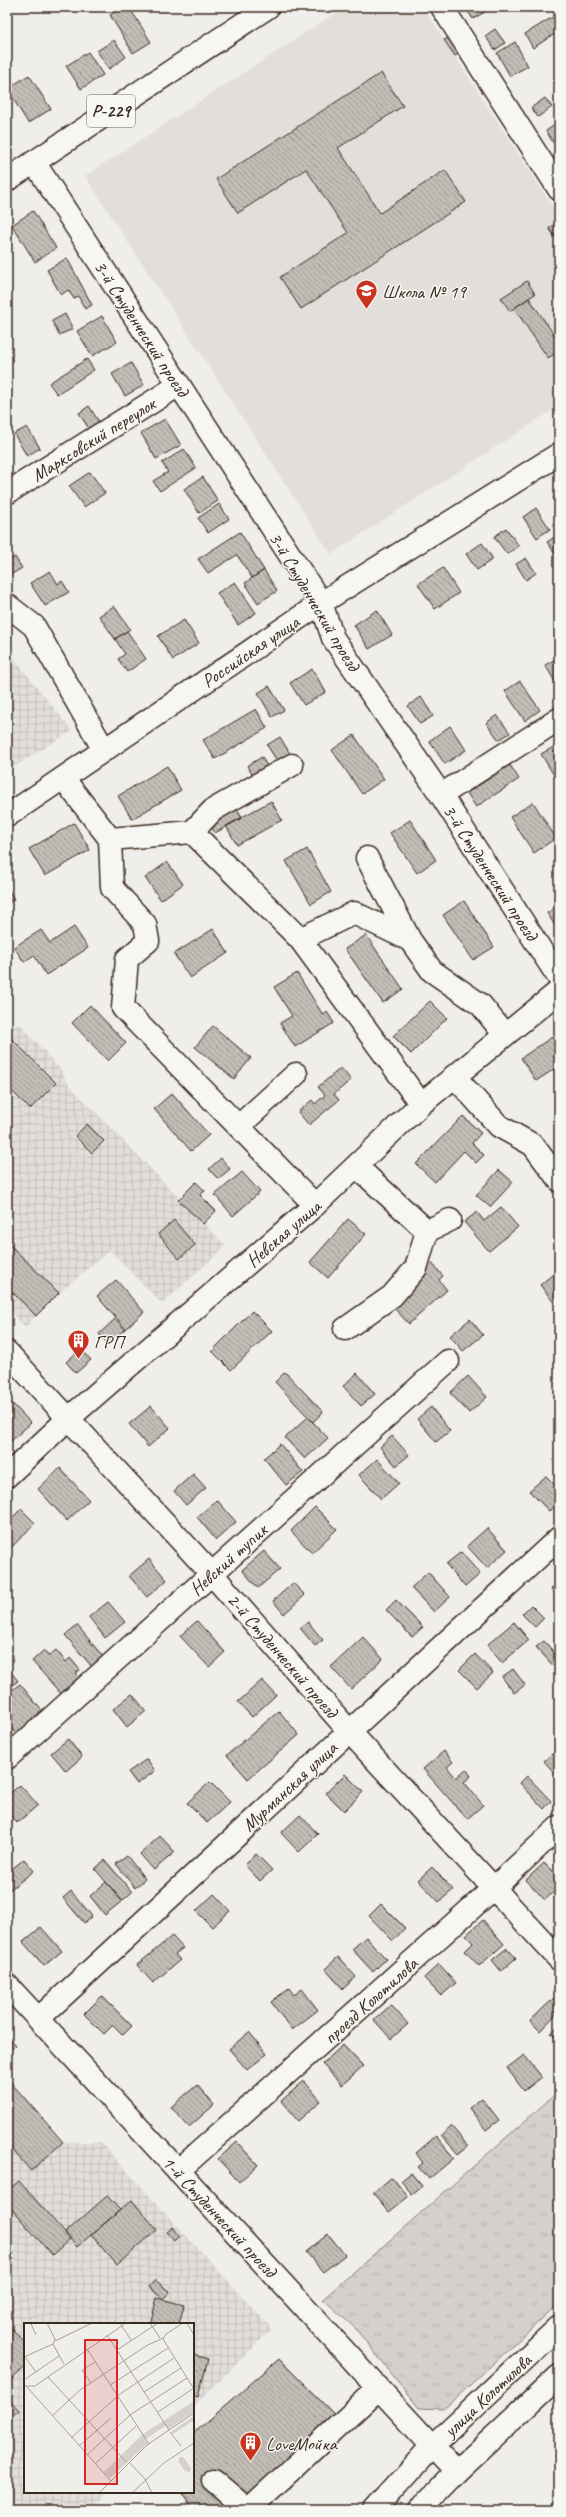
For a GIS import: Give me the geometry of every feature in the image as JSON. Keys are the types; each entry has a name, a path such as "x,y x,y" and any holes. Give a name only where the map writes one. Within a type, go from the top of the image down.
{"street":[{"name":"Р-229","path":"7,180 268,7"},
{"path":"442,7 557,181"},
{"name":"3-й Студенческий проезд","path":"34,162 321,603 333,638 441,795 559,978"},
{"name":"Марксовский переулок","path":"7,493 180,385"},
{"name":"Российская улица","path":"7,816 321,603 559,454"},
{"path":"7,605 34,626 104,750"},
{"path":"441,795 559,719"},
{"path":"110,839 192,832 213,810 292,765"},
{"path":"63,778 110,839 112,888 145,924 148,941 127,959 123,1008 315,1205"},
{"path":"192,832 300,939 422,1104"},
{"path":"367,858 410,940 432,971 481,1005 504,1034"},
{"path":"300,939 354,913 410,940"},
{"name":"Невская улица","path":"7,1476 69,1418 315,1205 422,1104 504,1034 559,990"},
{"path":"239,1126 296,1074"},
{"path":"454,1076 499,1126 533,1146 559,1180"},
{"path":"356,1166 427,1232"},
{"path":"345,1329 392,1296 416,1268 427,1232 450,1220"},
{"name":"2-й Студенческий проезд","path":"7,1352 212,1574 349,1730 559,1959"},
{"name":"Невский тупик","path":"7,1758 448,1361"},
{"name":"Мурманская улица","path":"38,2019 349,1730 559,1538"},
{"name":"проезд Колотилова","path":"178,2171 494,1888 559,1827"},
{"name":"1-й Студенческий проезд","path":"7,1985 432,2446"},
{"name":"улица Колотилова","path":"374,2510 432,2446 559,2327"},
{"name":"улица Колотилова","path":"419,2510 456,2472 559,2376"},
{"path":"213,2480 248,2510 379,2388"},
{"name":"улица Колотилова","path":"432,2446 456,2472"}],"shaded area":[{"name":"Школа № 19","path":"345,7 423,7 559,216 559,406 331,554 85,176"},
{"path":"12,656 72,731 7,771 7,659"},
{"path":"7,1023 21,1025 60,1069 69,1085 226,1246 162,1304 110,1250 59,1293 25,1327 7,1308"},
{"path":"7,2078 63,2142 100,2142 272,2329 194,2406 194,2323 24,2323 24,2493 107,2493 90,2510 7,2510"}],"green space":[{"path":"559,2091 559,2303 444,2409 419,2408 355,2328 323,2299"}],"building":[{"path":"122,7 129,7 151,42 133,53 110,15"},
{"path":"465,7 493,7 473,19"},
{"path":"556,15 559,20 559,31 533,48 525,34"},
{"path":"495,29 505,43 495,50 485,36"},
{"path":"450,37 461,53 455,56 444,40"},
{"path":"114,40 126,57 109,69 97,51"},
{"path":"515,42 528,66 510,76 497,53"},
{"path":"88,52 103,75 81,89 66,66"},
{"path":"381,73 403,106 338,148 380,213 445,170 466,202 301,309 280,277 348,233 306,169 238,213 216,179"},
{"path":"29,75 51,109 28,123 7,89"},
{"path":"545,98 552,107 538,117 531,108"},
{"path":"559,122 559,148 557,149 546,131"},
{"path":"33,211 56,248 35,262 12,225"},
{"path":"559,222 559,243 549,228"},
{"path":"67,258 92,305 85,309 78,296 74,299 68,290 61,295 47,270"},
{"path":"527,281 535,294 510,311 501,298"},
{"path":"529,298 559,342 559,351 548,358 514,308"},
{"path":"65,314 73,329 59,335 52,321"},
{"path":"102,316 117,342 92,356 77,331"},
{"path":"87,359 94,370 57,394 49,383"},
{"path":"131,363 144,385 125,396 112,374"},
{"path":"89,406 99,422 89,429 79,413"},
{"path":"165,419 181,445 156,459 141,433"},
{"path":"27,427 40,448 27,456 14,434"},
{"path":"184,449 196,468 160,491 153,481 168,472 162,463"},
{"path":"90,472 105,493 84,507 69,486"},
{"path":"203,477 218,501 199,513 184,489"},
{"path":"559,493 559,506 553,497"},
{"path":"219,504 229,519 208,533 198,518"},
{"path":"536,508 550,529 537,538 523,517"},
{"path":"506,528 519,546 507,554 494,537"},
{"path":"240,532 264,570 252,578 237,555 208,573 198,559"},
{"path":"556,536 559,540 559,559 547,542"},
{"path":"482,543 493,559 477,570 466,554"},
{"path":"15,557 22,568 7,577 7,561"},
{"path":"526,558 536,573 526,580 516,564"},
{"path":"443,568 459,593 435,609 418,584"},
{"path":"264,570 277,591 258,603 245,583"},
{"path":"50,571 58,584 62,581 69,592 45,606 30,583"},
{"path":"235,582 256,613 238,625 217,593"},
{"path":"114,606 130,629 115,639 99,616"},
{"path":"377,610 392,635 369,649 354,625"},
{"path":"184,620 199,643 173,660 158,636"},
{"path":"127,631 146,659 127,672 118,659 125,654 115,639"},
{"path":"559,657 559,688 545,665"},
{"path":"312,669 326,692 304,705 290,683"},
{"path":"520,681 540,710 525,721 505,691"},
{"path":"269,686 284,710 272,717 258,693"},
{"path":"421,697 433,716 420,724 408,706"},
{"path":"256,709 267,728 215,759 203,740"},
{"path":"497,715 510,733 499,740 486,723"},
{"path":"450,726 466,750 445,764 429,741"},
{"path":"354,735 384,779 362,794 332,750"},
{"path":"280,737 292,757 279,764 267,745"},
{"path":"559,744 559,775 555,777 541,754"},
{"path":"262,757 269,770 255,779 247,766"},
{"path":"510,765 519,779 476,807 467,793"},
{"path":"167,766 181,790 132,819 118,796"},
{"path":"271,801 282,820 237,845 226,826"},
{"path":"533,802 556,838 534,853 510,817"},
{"path":"235,806 242,818 215,833 208,821"},
{"path":"410,820 436,860 417,873 390,833"},
{"path":"74,823 90,850 45,876 29,849"},
{"path":"307,849 331,892 311,904 286,861"},
{"path":"167,862 183,884 161,900 145,878"},
{"path":"7,887 14,899 7,904"},
{"path":"464,901 494,947 473,960 443,915"},
{"path":"559,905 559,932 547,913"},
{"path":"74,927 88,948 46,975 34,955 24,962 14,947 41,930 50,943"},
{"path":"213,929 228,953 190,978 174,954"},
{"path":"366,935 403,989 383,1003 345,949"},
{"path":"297,973 323,1015 327,1012 334,1023 295,1047 280,1023 292,1016 274,987"},
{"path":"430,1001 447,1018 411,1054 393,1036"},
{"path":"90,1005 126,1043 108,1061 72,1023"},
{"path":"213,1026 251,1058 234,1079 195,1047"},
{"path":"7,1034 56,1083 30,1109 7,1086"},
{"path":"552,1037 559,1048 559,1066 536,1081 521,1058"},
{"path":"341,1068 351,1080 334,1094 339,1100 309,1125 298,1112 312,1100 315,1104 325,1095 318,1087"},
{"path":"172,1093 209,1135 191,1151 154,1109"},
{"path":"463,1116 481,1133 472,1143 484,1155 476,1163 464,1151 435,1182 416,1164"},
{"path":"87,1124 104,1141 92,1153 75,1136"},
{"path":"221,1158 230,1169 218,1179 209,1169"},
{"path":"499,1170 513,1182 490,1207 476,1195"},
{"path":"242,1172 260,1192 233,1216 215,1195"},
{"path":"196,1182 205,1191 200,1195 216,1211 203,1224 178,1200"},
{"path":"501,1207 518,1227 489,1251 464,1222 477,1212 484,1221"},
{"path":"348,1219 366,1234 328,1278 310,1262"},
{"path":"174,1220 195,1245 179,1259 158,1234"},
{"path":"7,1242 59,1293 36,1316 7,1287"},
{"path":"430,1261 443,1276 439,1280 447,1290 409,1324 393,1307 413,1289 407,1282"},
{"path":"559,1269 559,1309 540,1285"},
{"path":"116,1280 144,1312 125,1329 97,1296"},
{"path":"252,1311 272,1331 231,1370 212,1351"},
{"path":"116,1318 125,1329 108,1344 99,1334"},
{"path":"470,1319 483,1335 463,1351 450,1336"},
{"name":"ГРП","path":"81,1349 91,1360 76,1373 66,1362"},
{"path":"285,1372 323,1412 313,1422 275,1382"},
{"path":"357,1373 375,1394 361,1406 343,1386"},
{"path":"468,1376 487,1397 469,1413 450,1393"},
{"path":"7,1398 31,1423 11,1441 7,1437"},
{"path":"151,1406 170,1428 148,1447 129,1424"},
{"path":"431,1407 450,1431 436,1442 417,1419"},
{"path":"308,1417 328,1438 305,1459 285,1438"},
{"path":"392,1436 409,1455 396,1466 380,1447"},
{"path":"280,1444 303,1472 286,1485 264,1458"},
{"path":"377,1459 399,1483 381,1499 359,1475"},
{"path":"60,1468 89,1500 67,1521 38,1489"},
{"path":"193,1474 206,1488 186,1505 174,1491"},
{"path":"546,1476 559,1489 559,1502 549,1511 529,1491"},
{"path":"217,1500 236,1522 216,1540 197,1517"},
{"path":"315,1507 337,1529 312,1553 291,1531"},
{"path":"21,1509 35,1523 8,1551 7,1523"},
{"path":"487,1528 507,1550 487,1568 467,1546"},
{"path":"264,1551 280,1569 258,1588 242,1570"},
{"path":"461,1552 480,1574 465,1587 446,1564"},
{"path":"149,1559 167,1580 147,1597 129,1576"},
{"path":"428,1572 450,1597 434,1612 411,1588"},
{"path":"559,1582 559,1599 551,1589"},
{"path":"293,1583 305,1595 284,1614 273,1601"},
{"path":"396,1600 423,1627 412,1637 386,1610"},
{"path":"108,1602 125,1622 105,1638 89,1617"},
{"path":"531,1605 544,1618 535,1627 522,1614"},
{"path":"197,1621 225,1652 209,1667 180,1636"},
{"path":"308,1622 323,1640 315,1646 300,1628"},
{"path":"514,1622 529,1640 502,1663 487,1645"},
{"path":"77,1625 104,1658 92,1667 65,1635"},
{"path":"363,1637 383,1659 351,1689 331,1667"},
{"path":"544,1641 559,1658 559,1666 556,1669 536,1647"},
{"path":"44,1650 49,1656 56,1650 66,1662 70,1658 80,1670 76,1673 81,1678 62,1695 32,1661"},
{"path":"475,1654 493,1673 477,1688 459,1670"},
{"path":"7,1667 18,1681 7,1689"},
{"path":"513,1669 525,1685 514,1693 502,1677"},
{"path":"262,1680 276,1695 252,1717 238,1702"},
{"path":"20,1684 43,1712 16,1734 7,1723 7,1694"},
{"path":"132,1694 146,1711 127,1727 113,1709"},
{"path":"279,1711 299,1735 248,1779 227,1755"},
{"path":"7,1730 14,1738 7,1744"},
{"path":"68,1739 82,1757 66,1771 51,1753"},
{"path":"559,1748 559,1778 544,1761"},
{"path":"444,1751 453,1762 447,1767 456,1778 466,1769 471,1776 464,1782 483,1805 467,1819 423,1769"},
{"path":"147,1759 155,1771 137,1784 128,1772"},
{"path":"345,1774 363,1792 344,1811 326,1793"},
{"path":"527,1776 551,1801 544,1809 520,1783"},
{"path":"210,1782 230,1802 207,1823 187,1803"},
{"path":"20,1785 38,1805 17,1823 7,1811 7,1796"},
{"path":"300,1815 318,1834 299,1852 281,1833"},
{"path":"160,1836 175,1852 154,1870 140,1854"},
{"path":"256,1854 272,1870 260,1881 245,1865"},
{"path":"127,1856 145,1879 135,1888 116,1864"},
{"path":"24,1859 34,1871 8,1891 7,1873"},
{"path":"105,1860 132,1892 122,1901 95,1869"},
{"path":"544,1863 559,1878 559,1887 545,1900 526,1880"},
{"path":"432,1867 453,1890 439,1902 418,1880"},
{"path":"106,1882 122,1901 105,1915 90,1896"},
{"path":"71,1891 92,1916 84,1923 63,1898"},
{"path":"214,1894 230,1911 212,1927 196,1911"},
{"path":"381,1904 405,1928 393,1941 369,1916"},
{"path":"483,1920 504,1944 479,1966 465,1951 473,1943 466,1935"},
{"path":"41,1927 62,1951 44,1966 23,1942"},
{"path":"172,1936 183,1948 175,1954 180,1960 153,1983 137,1965"},
{"path":"366,1937 386,1959 373,1972 352,1949"},
{"path":"507,1948 516,1958 501,1971 492,1960"},
{"path":"338,1957 356,1977 343,1989 325,1969"},
{"path":"439,1964 456,1983 441,1996 424,1978"},
{"path":"289,1988 294,1995 302,1989 318,2010 292,2030 271,2002"},
{"path":"102,1996 132,2026 123,2035 113,2025 104,2034 84,2014"},
{"path":"556,1996 559,1999 559,2011 540,2031 530,2021"},
{"path":"391,2005 408,2024 391,2039 374,2020"},
{"path":"559,2027 559,2042 551,2033"},
{"path":"249,2032 267,2054 247,2070 229,2049"},
{"path":"7,2035 16,2045 7,2053"},
{"path":"343,2045 363,2066 342,2085 322,2064"},
{"path":"524,2055 542,2077 524,2091 507,2068"},
{"path":"7,2078 63,2142 31,2171 7,2144"},
{"path":"304,2081 321,2101 298,2121 281,2101"},
{"path":"197,2085 214,2105 189,2127 171,2107"},
{"path":"482,2098 499,2120 486,2130 469,2108"},
{"path":"451,2126 468,2146 458,2154 441,2135"},
{"path":"436,2136 454,2158 429,2179 418,2167 423,2163 416,2153"},
{"path":"237,2142 258,2165 239,2182 218,2159"},
{"path":"411,2173 422,2186 412,2194 401,2181"},
{"path":"392,2177 408,2197 389,2212 373,2193"},
{"path":"19,2181 70,2239 52,2255 7,2204 7,2191"},
{"path":"107,2196 120,2210 77,2247 65,2233"},
{"path":"132,2200 157,2230 117,2265 91,2235"},
{"path":"173,2227 180,2236 175,2241 167,2232"},
{"path":"328,2234 345,2255 323,2272 306,2252"},
{"path":"155,2280 170,2292 163,2299 149,2287"},
{"path":"157,2298 184,2305 179,2323 150,2323"},
{"path":"7,2324 24,2342 24,2368 7,2384"},
{"path":"194,2355 208,2359 198,2397 194,2395"},
{"name":"LoveМойка","path":"279,2359 348,2428 260,2510 193,2510 182,2493 194,2493 194,2433"},
{"path":"7,2397 19,2410 7,2422"},
{"path":"559,2498 559,2510 546,2510"}],"place":[{"name":"Школа № 19","path":"366,310"},
{"name":"ГРП","path":"79,1360"},
{"name":"LoveМойка","path":"251,2462"}]}
